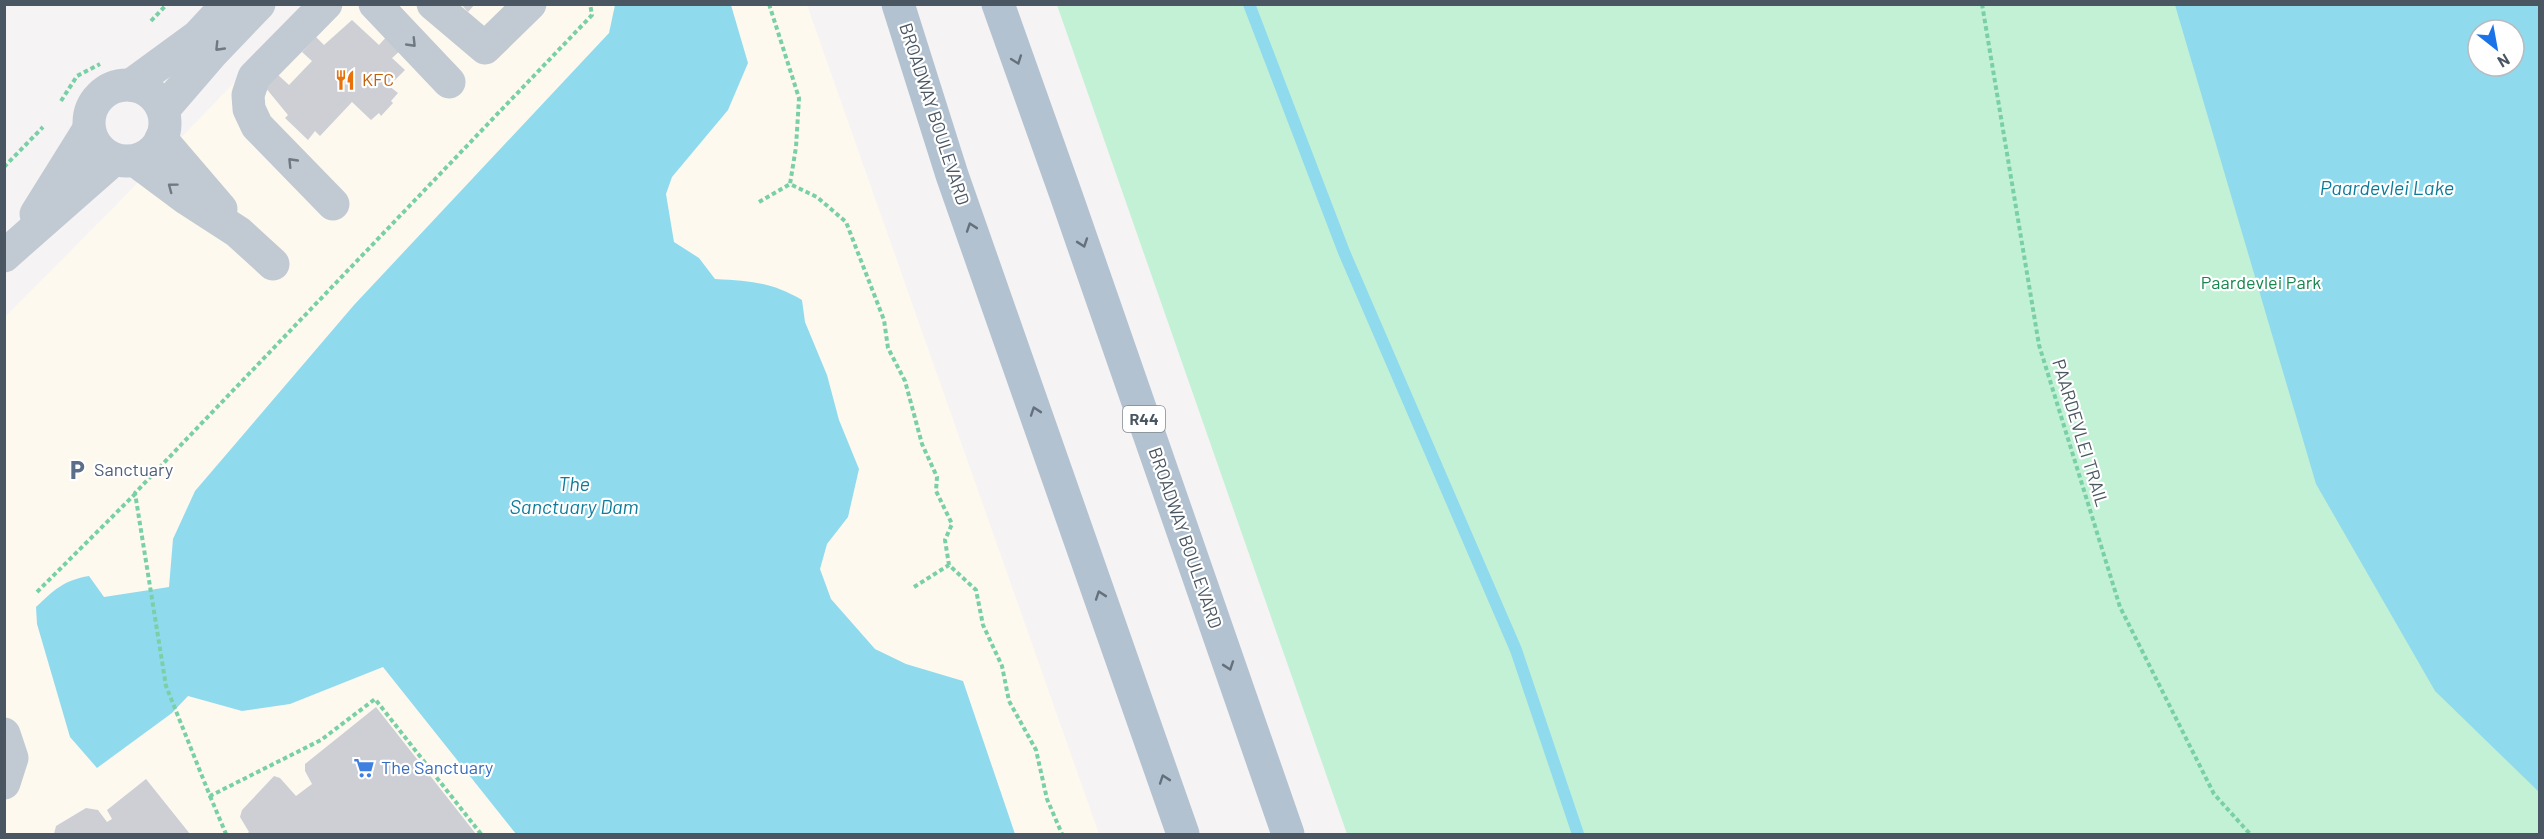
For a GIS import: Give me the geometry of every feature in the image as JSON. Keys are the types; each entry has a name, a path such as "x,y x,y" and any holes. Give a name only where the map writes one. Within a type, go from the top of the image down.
{"main road":[{"name":"BROADWAY BOULEVARD","path":"898,4 952,175 1183,834"},
{"name":"BROADWAY BOULEVARD","path":"998,4 1288,834"}],"street":[{"path":"130,85 198,36 227,4"},
{"path":"12,249 125,160 152,153 162,125 213,52 259,4"},
{"path":"326,4 254,77 248,95 249,109 257,126 333,204"},
{"path":"375,4 449,82"},
{"path":"433,4 485,48 530,4"},
{"path":"238,231 125,160 97,148 89,129 90,111 98,97 113,87 130,85 151,93 162,125 205,187 238,231 273,264"},
{"path":"12,249 89,129"},
{"path":"4,734 12,758 4,783"}],"path":[{"path":"143,29 167,4"},
{"path":"37,592 135,493 592,15 590,4"},
{"path":"769,4 799,98 796,147 790,184"},
{"name":"PAARDEVLEI TRAIL","path":"1982,4 2039,345 2120,607 2214,794 2250,834"},
{"path":"60,104 77,76 106,61"},
{"path":"4,167 49,121"},
{"path":"759,202 790,184"},
{"path":"790,184 817,197 846,222 884,320 888,348 905,381 922,444 937,477 936,491 952,524 945,540 949,565 976,590 983,625 1002,666 1009,701 1036,750 1047,799 1062,834"},
{"path":"135,493 165,686 226,834"},
{"path":"914,586 949,565"},
{"path":"210,796 321,740 375,699 481,834"}],"shaded area":[{"path":"309,5 807,5 1099,834 5,834 5,317"}],"green space":[{"name":"Paardevlei Park","path":"1057,5 2539,5 2539,834 1347,834"}],"water":[{"name":"The Sanctuary Dam","path":"615,5 731,5 748,63 728,110 672,177 666,194 674,242 699,258 715,279 760,284 780,289 802,300 805,322 827,375 839,420 859,469 848,517 827,544 820,569 831,599 875,649 906,664 963,681 1015,834 516,834 383,667 290,704 242,711 188,696 172,713 97,768 70,737 37,624 36,607 60,587 73,580 89,576 104,597 169,587 173,539 195,491 354,305 609,33"},
{"name":"Paardevlei Lake","path":"2175,5 2539,5 2539,792 2435,691 2316,484"}],"building":[{"path":"461,4 475,4 468,12"},
{"name":"KFC","path":"352,20 379,45 388,35 402,49 392,58 405,70 389,86 398,93 391,101 393,103 381,116 379,113 371,120 352,102 320,136 315,131 308,140 285,118 288,115 265,87 277,74 289,85 312,61 302,52 316,37 324,45"},
{"name":"The Sanctuary","path":"376,707 476,834 246,834 249,832 240,817 242,810 274,776 280,778 296,796 312,784 305,771 305,764"},
{"path":"146,779 190,834 54,834 56,826 86,808 98,810 107,822 112,819 107,810"}],"waterway":[{"path":"1249,4 1344,252 1516,650 1578,834"}],"place":[{"name":"KFC","path":"345,80"},
{"name":"Sanctuary","path":"77,470"},
{"name":"The Sanctuary","path":"364,768"}]}
